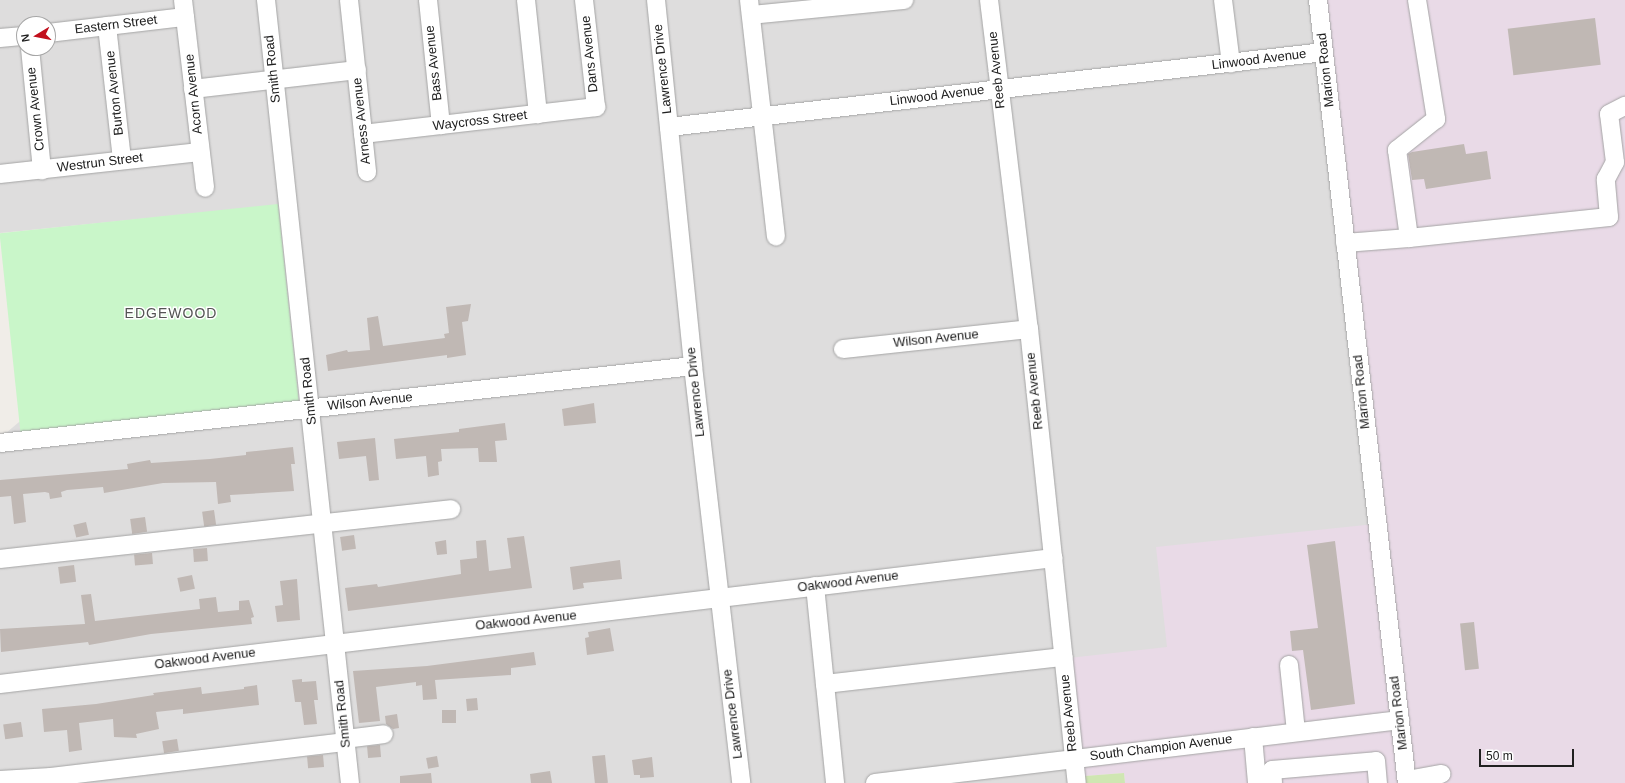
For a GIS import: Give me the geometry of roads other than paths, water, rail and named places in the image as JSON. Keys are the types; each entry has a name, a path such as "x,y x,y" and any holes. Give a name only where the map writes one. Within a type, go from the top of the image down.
{"street":[{"name":"Smith Road","path":"266,0 350,783"},
{"name":"Arness Avenue","path":"351,0 367,172"},
{"name":"Bass Avenue","path":"428,0 441,125"},
{"path":"526,0 538,114"},
{"name":"Dans Avenue","path":"584,0 596,108"},
{"name":"Lawrence Drive","path":"656,0 693,366 741,783"},
{"path":"776,236 750,8 904,0"},
{"name":"Reeb Avenue","path":"989,0 1029,329 1077,783"},
{"path":"1223,0 1230,64"},
{"name":"Marion Road","path":"1318,0 1407,781"},
{"path":"1408,238 1397,150 1436,118 1417,0"},
{"name":"Eastern Street","path":"56,32 107,26 184,9"},
{"name":"Acorn Avenue","path":"184,9 205,188"},
{"name":"Burton Avenue","path":"107,26 122,160"},
{"path":"0,38 16,37"},
{"name":"Linwood Avenue","path":"669,127 1230,64 1324,52"},
{"name":"Crown Avenue","path":"31,56 42,170"},
{"name":"Arness Avenue","path":"193,89 357,70"},
{"path":"1345,243 1609,217 1606,179 1615,162 1609,114 1625,106"},
{"name":"Waycross Street","path":"363,134 596,108"},
{"name":"Westrun Street","path":"0,174 200,152"},
{"name":"Wilson Avenue","path":"843,349 1029,329"},
{"name":"Wilson Avenue","path":"0,443 693,366"},
{"path":"0,560 451,509"},
{"name":"Oakwood Avenue","path":"0,684 1053,558"},
{"path":"815,586 836,783"},
{"path":"825,684 1063,657"},
{"path":"1289,665 1296,732"},
{"name":"South Champion Avenue","path":"875,783 1400,720"},
{"path":"0,780 51,777 384,734"},
{"path":"1253,737 1257,783"},
{"path":"1273,783 1272,770 1376,761 1378,783"},
{"path":"1407,781 1441,774"}],"district":[{"name":"EDGEWOOD","path":"171,313"}]}
